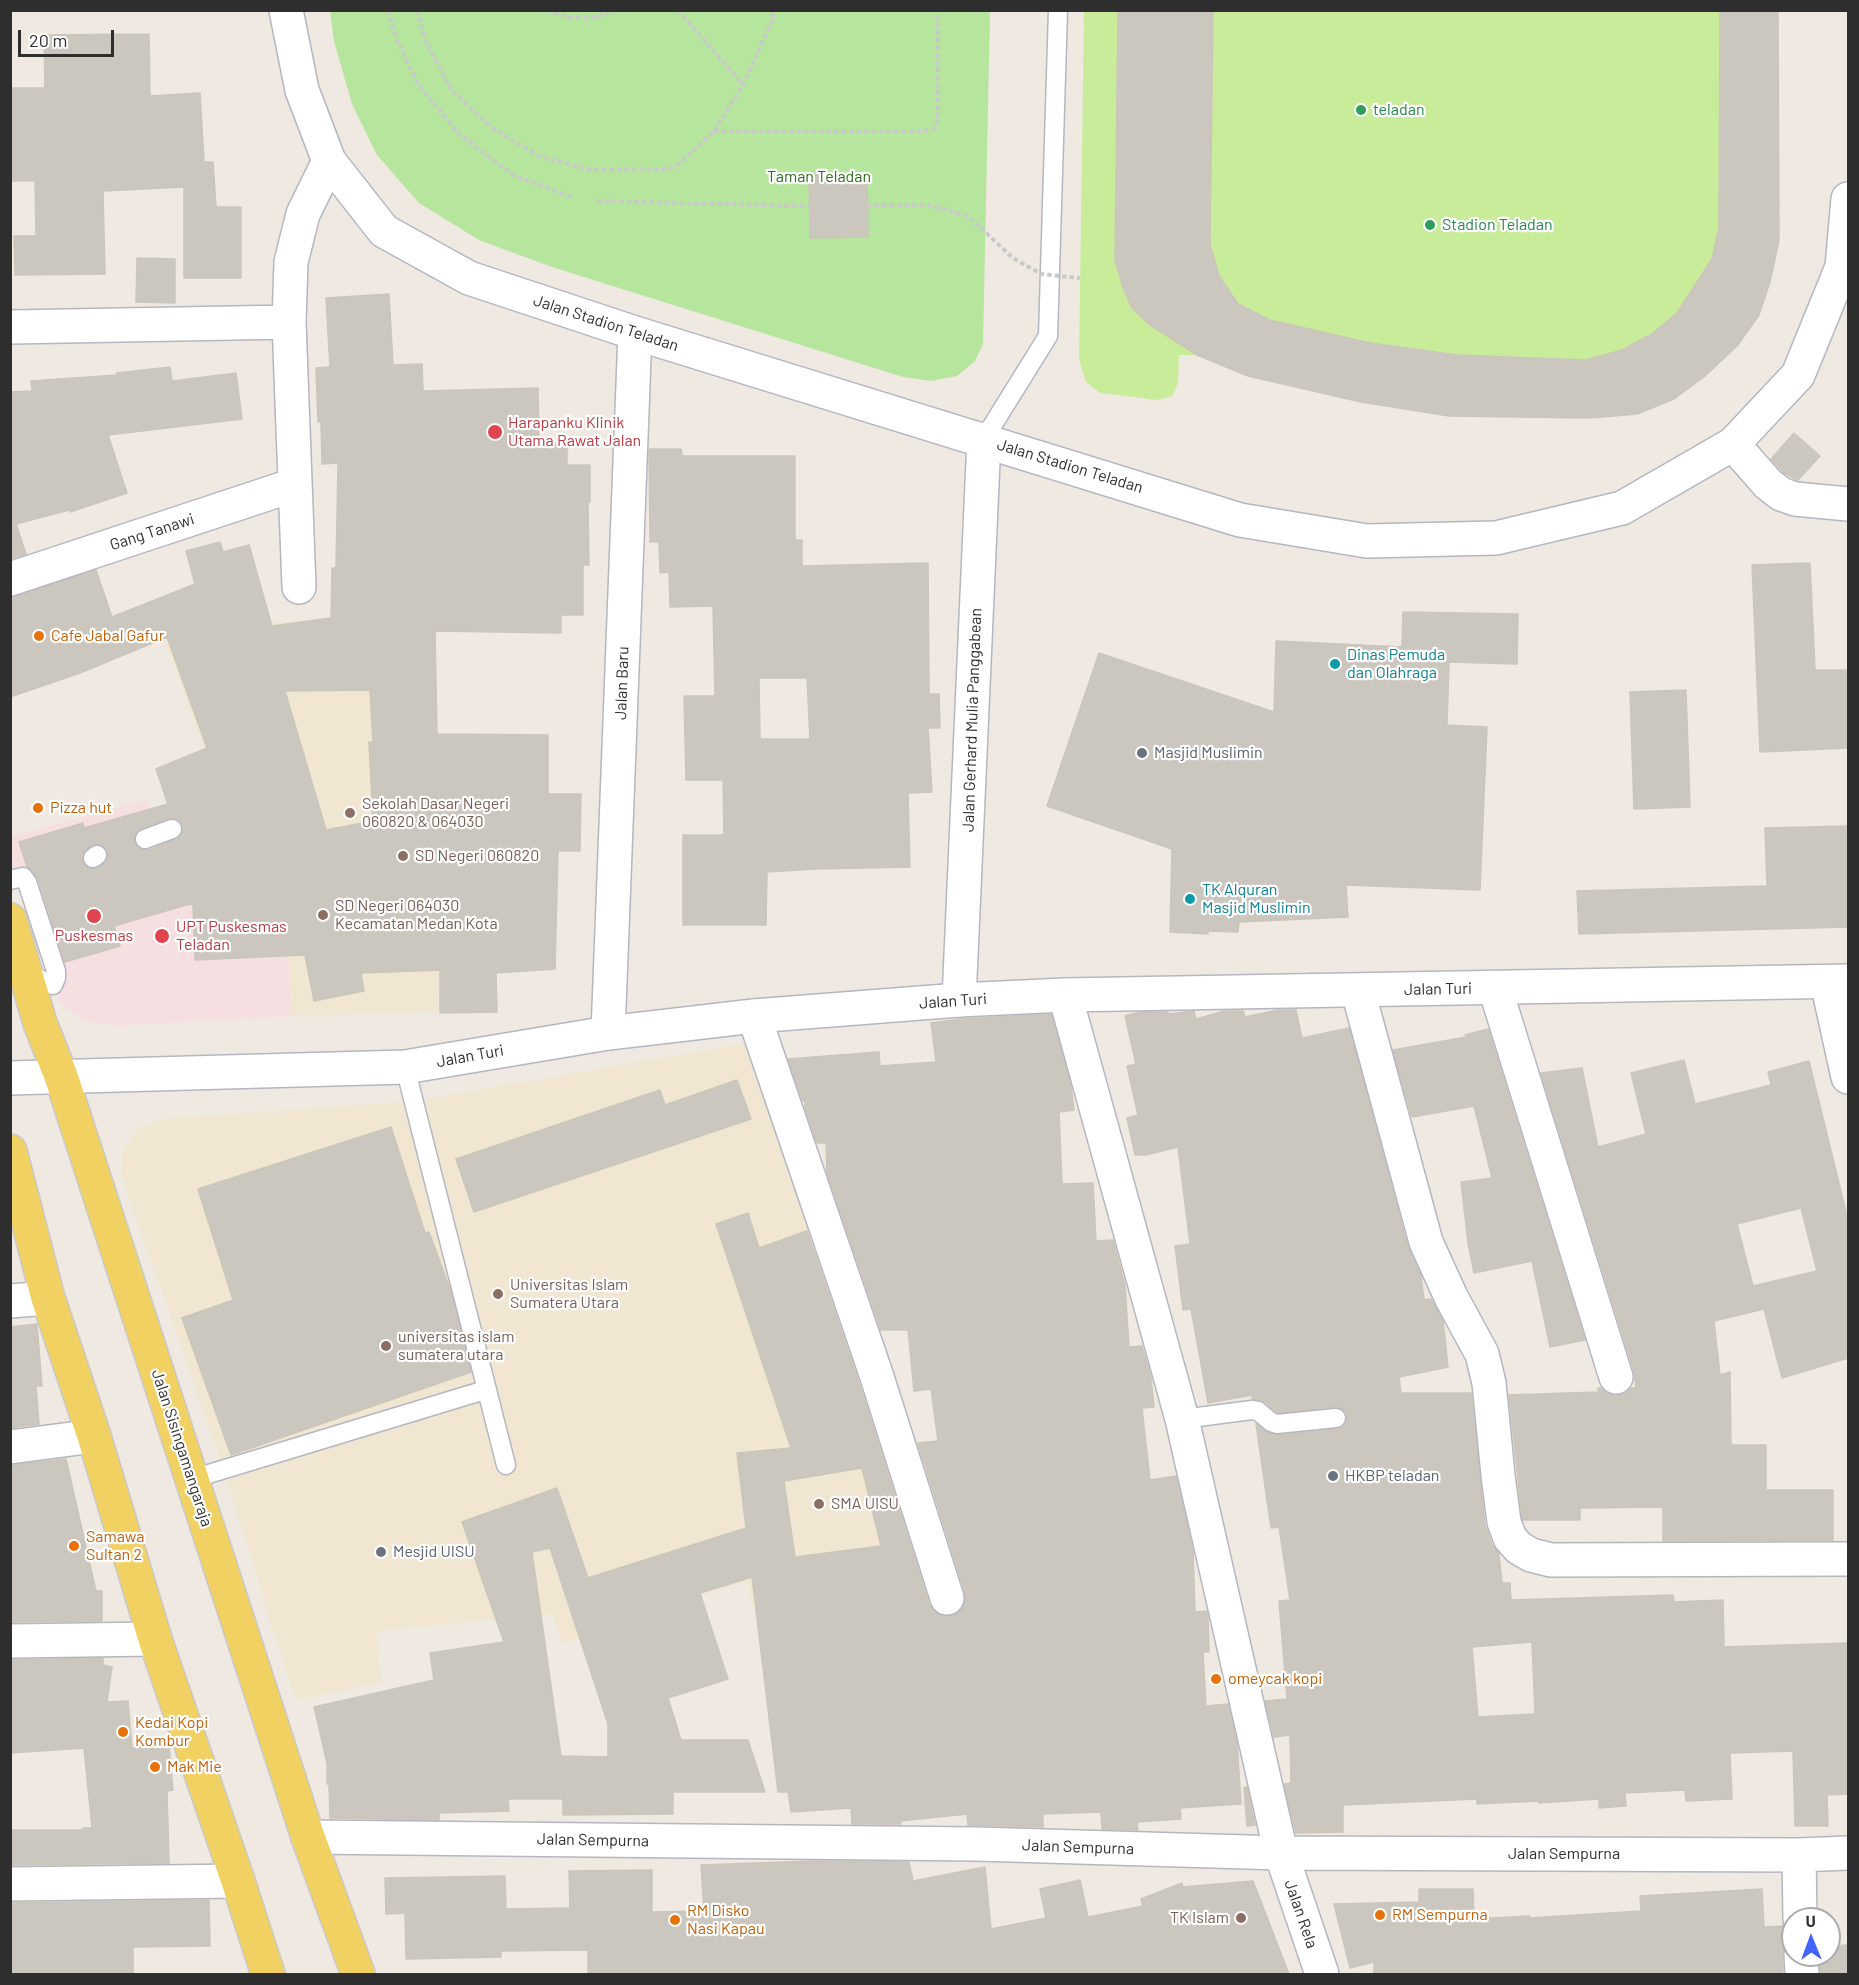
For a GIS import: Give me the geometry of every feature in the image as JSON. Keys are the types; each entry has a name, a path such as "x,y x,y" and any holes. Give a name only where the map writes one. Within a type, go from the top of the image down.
{"main road":[{"name":"Jalan Sisingamangaraja","path":"10,920 28,974 40,1023 61,1076 308,1837 358,1974"},
{"path":"10,1151 48,1298 94,1436 155,1639 268,1974"}],"street":[{"name":"Jalan Stadion Teladan","path":"286,10 302,90 329,161 384,231 469,278 635,333 1240,520 1367,541 1496,538 1622,508 1733,444 1798,375 1842,267 1848,199"},
{"path":"299,587 289,322 291,262 303,214 329,161"},
{"path":"10,327 289,322"},
{"name":"Jalan Baru","path":"608,1033 635,333"},
{"name":"Jalan Gerhard Mulia Panggabean","path":"960,1000 984,439"},
{"path":"1733,444 1768,484 1781,494 1795,499 1848,504"},
{"name":"Gang Tanawi","path":"10,579 294,485"},
{"path":"1838,981 1848,1077"},
{"name":"Jalan Turi","path":"10,1078 405,1067 608,1033 754,1016 960,1000 1065,995 1838,981"},
{"path":"1495,988 1616,1377"},
{"path":"1358,991 1426,1242 1451,1297 1482,1354 1489,1383 1504,1522 1510,1538 1519,1548 1531,1555 1551,1560 1848,1559"},
{"name":"Jalan Rela","path":"1065,995 1182,1419 1281,1853 1322,1974"},
{"path":"754,1016 877,1377 947,1598"},
{"path":"10,1301 48,1298"},
{"path":"10,1447 94,1436"},
{"path":"10,1641 155,1639"},
{"name":"Jalan Sempurna","path":"308,1837 977,1844 1281,1853 1799,1855 1848,1853"},
{"path":"1799,1855 1800,1907"},
{"path":"10,1884 238,1881"}],"lane":[{"path":"984,439 1048,336 1058,10"},
{"path":"145,839 172,829"},
{"path":"23,880 56,971 56,978 53,985 28,974"},
{"path":"405,1067 485,1390 506,1465"},
{"path":"192,1479 485,1390"},
{"path":"1182,1419 1252,1410 1258,1411 1277,1424 1336,1418"}],"path":[{"path":"388,10 396,38 418,84 459,134 513,174 574,198"},
{"path":"417,10 426,42 452,91 494,129 541,157 591,171 666,169 681,162 714,131 743,85 772,21 774,10"},
{"path":"547,10 571,18 594,17 616,10"},
{"path":"678,10 743,85"},
{"path":"714,131 924,131 935,128 938,118 938,10"},
{"path":"597,201 810,206"},
{"path":"867,205 929,205 968,216 1012,258 1041,274 1080,278"}],"shaded area":[{"name":"Sekolah Dasar Negeri 060820 & 064030","path":"297,621 299,631 427,632 439,962 438,1012 291,1016 285,868 219,790 166,643 207,627"},
{"name":"UPT Puskesmas Teladan","path":"147,800 153,832 274,835 285,869 291,1016 114,1026 85,1021 61,1004 11,865 11,836"},
{"name":"Universitas Islam Sumatera Utara","path":"752,1042 871,1413 879,1412 924,1586 753,1610 747,1580 562,1643 552,1614 377,1631 381,1683 295,1700 224,1470 121,1175 123,1150 139,1128 163,1119 415,1101"}],"green space":[{"name":"Taman Teladan","path":"330,11 990,11 983,344 975,361 957,376 931,381 903,377 552,267 479,240 419,203 377,155 352,104 334,41"},
{"name":"Stadion Teladan","path":"1084,11 1778,11 1779,240 1737,346 1705,376 1674,399 1637,414 1589,418 1449,416 1248,376 1197,355 1179,355 1178,383 1172,396 1158,400 1100,393 1086,382 1079,359"}],"building":[{"path":"1118,10 1213,10 1210,244 1219,276 1238,304 1270,320 1370,343 1457,355 1586,360 1622,350 1652,334 1677,313 1712,259 1719,227 1720,10 1778,10 1779,240 1770,282 1759,315 1737,346 1705,376 1674,399 1637,414 1589,418 1449,416 1361,402 1248,376 1197,355 1150,325 1132,308 1123,288 1115,260"},
{"path":"149,34 150,96 200,93 204,162 213,162 216,207 241,207 241,278 184,278 184,187 103,191 105,274 15,275 14,236 36,236 35,181 10,181 10,88 45,88 44,35"},
{"path":"867,174 868,237 810,238 809,175"},
{"path":"137,258 175,259 175,303 136,302"},
{"path":"389,294 393,365 422,364 423,391 538,388 539,444 567,443 567,465 590,465 589,565 583,565 583,615 561,615 561,633 435,631 437,734 548,735 548,794 581,794 580,851 558,851 555,969 496,973 497,1012 440,1013 440,970 361,973 364,991 314,1001 305,955 195,960 193,903 114,926 120,946 65,962 38,879 27,867 19,842 83,823 84,828 168,804 156,769 207,748 167,637 80,673 10,697 10,597 96,570 112,617 195,584 186,551 220,542 223,552 249,545 272,626 331,618 332,568 336,568 338,463 322,464 316,368 330,367 326,298","holes":["370,690 373,742 369,742 373,821 326,830 285,691","169,818 174,818 182,825 183,831 180,837 149,850 137,847 134,838 137,831","96,844 102,845 106,849 108,859 99,867 89,868 84,864 82,854"]},
{"path":"170,367 172,381 236,373 242,419 108,435 127,493 70,512 69,510 16,524 26,554 10,559 10,392 32,391 31,381 117,375 117,373"},
{"path":"1794,433 1820,456 1798,480 1784,473 1771,459"},
{"path":"649,449 681,449 682,456 795,456 795,540 802,540 802,566 928,563 929,694 939,694 940,728 928,728 932,792 908,793 910,867 767,872 766,925 683,925 683,835 724,835 723,780 686,780 684,696 715,696 713,606 670,607 669,572 660,573 659,542 650,542","holes":["759,678 807,678 810,739 760,739"]},
{"path":"1810,563 1815,670 1848,670 1848,748 1760,752 1752,565"},
{"path":"1403,612 1518,614 1517,664 1449,662 1447,725 1487,727 1480,890 1346,885 1348,917 1239,922 1238,932 1208,931 1208,934 1170,932 1172,849 1047,806 1099,653 1274,712 1276,641 1402,647"},
{"path":"1686,690 1690,807 1634,809 1630,692"},
{"path":"1848,826 1848,927 1579,934 1577,891 1767,886 1765,828"},
{"path":"1278,1010 1296,1010 1302,1038 1349,1028 1408,1247 1421,1276 1424,1300 1431,1299 1443,1321 1448,1367 1399,1377 1401,1393 1471,1393 1485,1525 1492,1545 1499,1554 1502,1583 1510,1583 1511,1600 1673,1595 1674,1602 1723,1600 1724,1647 1848,1643 1848,1794 1827,1795 1828,1826 1795,1826 1793,1751 1730,1753 1732,1799 1686,1801 1685,1790 1625,1793 1626,1806 1599,1808 1599,1799 1477,1804 1477,1799 1343,1805 1343,1832 1296,1833 1284,1784 1291,1783 1290,1735 1274,1737 1265,1701 1287,1699 1279,1601 1290,1600 1279,1527 1271,1528 1256,1424 1267,1432 1278,1435 1338,1429 1346,1423 1347,1416 1345,1411 1335,1407 1278,1413 1265,1402 1252,1399 1252,1395 1208,1403 1191,1309 1183,1310 1175,1246 1190,1244 1178,1147 1146,1155 1135,1155 1127,1118 1138,1115 1127,1066 1136,1064 1125,1016 1140,1012 1168,1012 1169,1014 1194,1011 1196,1019 1224,1011 1243,1011 1245,1017","holes":["1532,1642 1535,1714 1478,1717 1472,1647"]},
{"path":"1051,1014 1071,1086 1074,1110 1059,1112 1062,1184 1093,1183 1096,1241 1113,1240 1125,1285 1129,1347 1142,1346 1151,1378 1154,1407 1142,1408 1150,1480 1176,1476 1193,1551 1195,1612 1207,1611 1208,1617 1209,1652 1203,1652 1206,1706 1228,1704 1237,1743 1241,1804 1180,1808 1181,1819 1137,1822 1138,1830 1102,1829 1101,1812 1043,1814 1043,1827 968,1825 967,1814 900,1821 901,1824 852,1824 851,1808 791,1812 788,1792 778,1792 752,1577 700,1593 728,1679 668,1698 681,1740 748,1740 765,1792 673,1792 673,1814 563,1815 563,1799 508,1799 509,1811 439,1813 439,1820 330,1818 327,1763 314,1707 434,1680 430,1653 504,1642 462,1522 557,1488 588,1578 746,1528 737,1453 791,1448 716,1224 748,1213 759,1248 807,1231 859,1383 929,1604 935,1612 944,1616 953,1616 961,1610 965,1601 965,1592 918,1443 938,1441 931,1389 914,1391 908,1330 881,1330 827,1172 826,1143 817,1143 805,1108 805,1101 803,1101 788,1059 879,1052 880,1066 936,1062 931,1023","holes":["862,1468 881,1546 795,1557 784,1481","550,1548 608,1724 608,1757 561,1756 532,1552"]},
{"path":"1488,1029 1585,1340 1550,1347 1532,1261 1474,1273 1461,1182 1492,1178 1474,1106 1412,1117 1393,1050 1466,1037 1465,1035"},
{"path":"1684,1060 1695,1104 1771,1085 1768,1072 1809,1061 1848,1220 1848,1358 1782,1378 1764,1309 1714,1321 1720,1375 1730,1372 1731,1445 1766,1445 1766,1490 1833,1490 1833,1540 1663,1541 1663,1507 1580,1508 1580,1520 1523,1520 1509,1395 1598,1392 1598,1388 1602,1388 1611,1395 1621,1395 1631,1388 1636,1388 1634,1371 1541,1073 1582,1068 1598,1147 1646,1134 1631,1073","holes":["1801,1208 1817,1271 1753,1286 1737,1224"]},
{"path":"737,1080 751,1119 474,1212 456,1159 660,1090 665,1105"},
{"path":"391,1127 425,1233 429,1232 451,1292 471,1372 231,1455 182,1318 233,1300 198,1189"},
{"path":"37,1324 42,1386 36,1386 39,1424 10,1428 10,1327"},
{"path":"66,1459 96,1591 102,1591 102,1621 10,1622 10,1465"},
{"path":"103,1658 103,1665 112,1667 107,1702 128,1701 132,1748 169,1745 173,1790 167,1791 169,1863 10,1865 10,1830 92,1828 84,1748 10,1753 10,1660"},
{"path":"1247,1787 1255,1825 1247,1826 1244,1788"},
{"path":"813,1861 909,1862 913,1881 985,1867 991,1929 1046,1918 1040,1889 1080,1880 1088,1917 1143,1906 1141,1899 1182,1883 1183,1887 1253,1881 1289,1974 588,1974 588,1950 501,1951 501,1957 406,1959 405,1913 386,1914 385,1878 505,1876 506,1909 570,1908 569,1871 652,1870 652,1912 704,1911 701,1865"},
{"path":"1419,1889 1473,1889 1474,1919 1529,1916 1529,1918 1641,1911 1640,1896 1762,1889 1764,1927 1781,1926 1783,1974 1374,1974 1374,1962 1350,1968 1334,1904 1419,1902"},
{"path":"209,1900 210,1946 133,1947 133,1974 10,1974 10,1903"},
{"path":"1841,1945 1848,1945 1848,1974 1820,1974 1820,1967 1841,1967"}],"place":[{"name":"teladan","path":"1361,110"},
{"name":"Stadion Teladan","path":"1430,225"},
{"name":"Harapanku Klinik Utama Rawat Jalan","path":"495,432"},
{"name":"Cafe Jabal Gafur","path":"39,636"},
{"name":"Dinas Pemuda dan Olahraga","path":"1335,664"},
{"name":"Masjid Muslimin","path":"1142,753"},
{"name":"Pizza hut","path":"38,808"},
{"name":"Sekolah Dasar Negeri 060820 & 064030","path":"350,813"},
{"name":"SD Negeri 060820","path":"403,856"},
{"name":"TK Alquran Masjid Muslimin","path":"1190,899"},
{"name":"SD Negeri 064030 Kecamatan Medan Kota","path":"323,915"},
{"name":"Puskesmas","path":"94,916"},
{"name":"UPT Puskesmas Teladan","path":"162,936"},
{"name":"Universitas Islam Sumatera Utara","path":"498,1294"},
{"name":"universitas islam sumatera utara","path":"386,1346"},
{"name":"HKBP teladan","path":"1333,1476"},
{"name":"SMA UISU","path":"819,1504"},
{"name":"Samawa Sultan 2","path":"74,1546"},
{"name":"Mesjid UISU","path":"381,1552"},
{"name":"omeycak kopi","path":"1216,1679"},
{"name":"Kedai Kopi Kombur","path":"123,1732"},
{"name":"Mak Mie","path":"155,1767"},
{"name":"RM Sempurna","path":"1380,1915"},
{"name":"TK Islam","path":"1241,1918"},
{"name":"RM Disko Nasi Kapau","path":"675,1920"}]}
